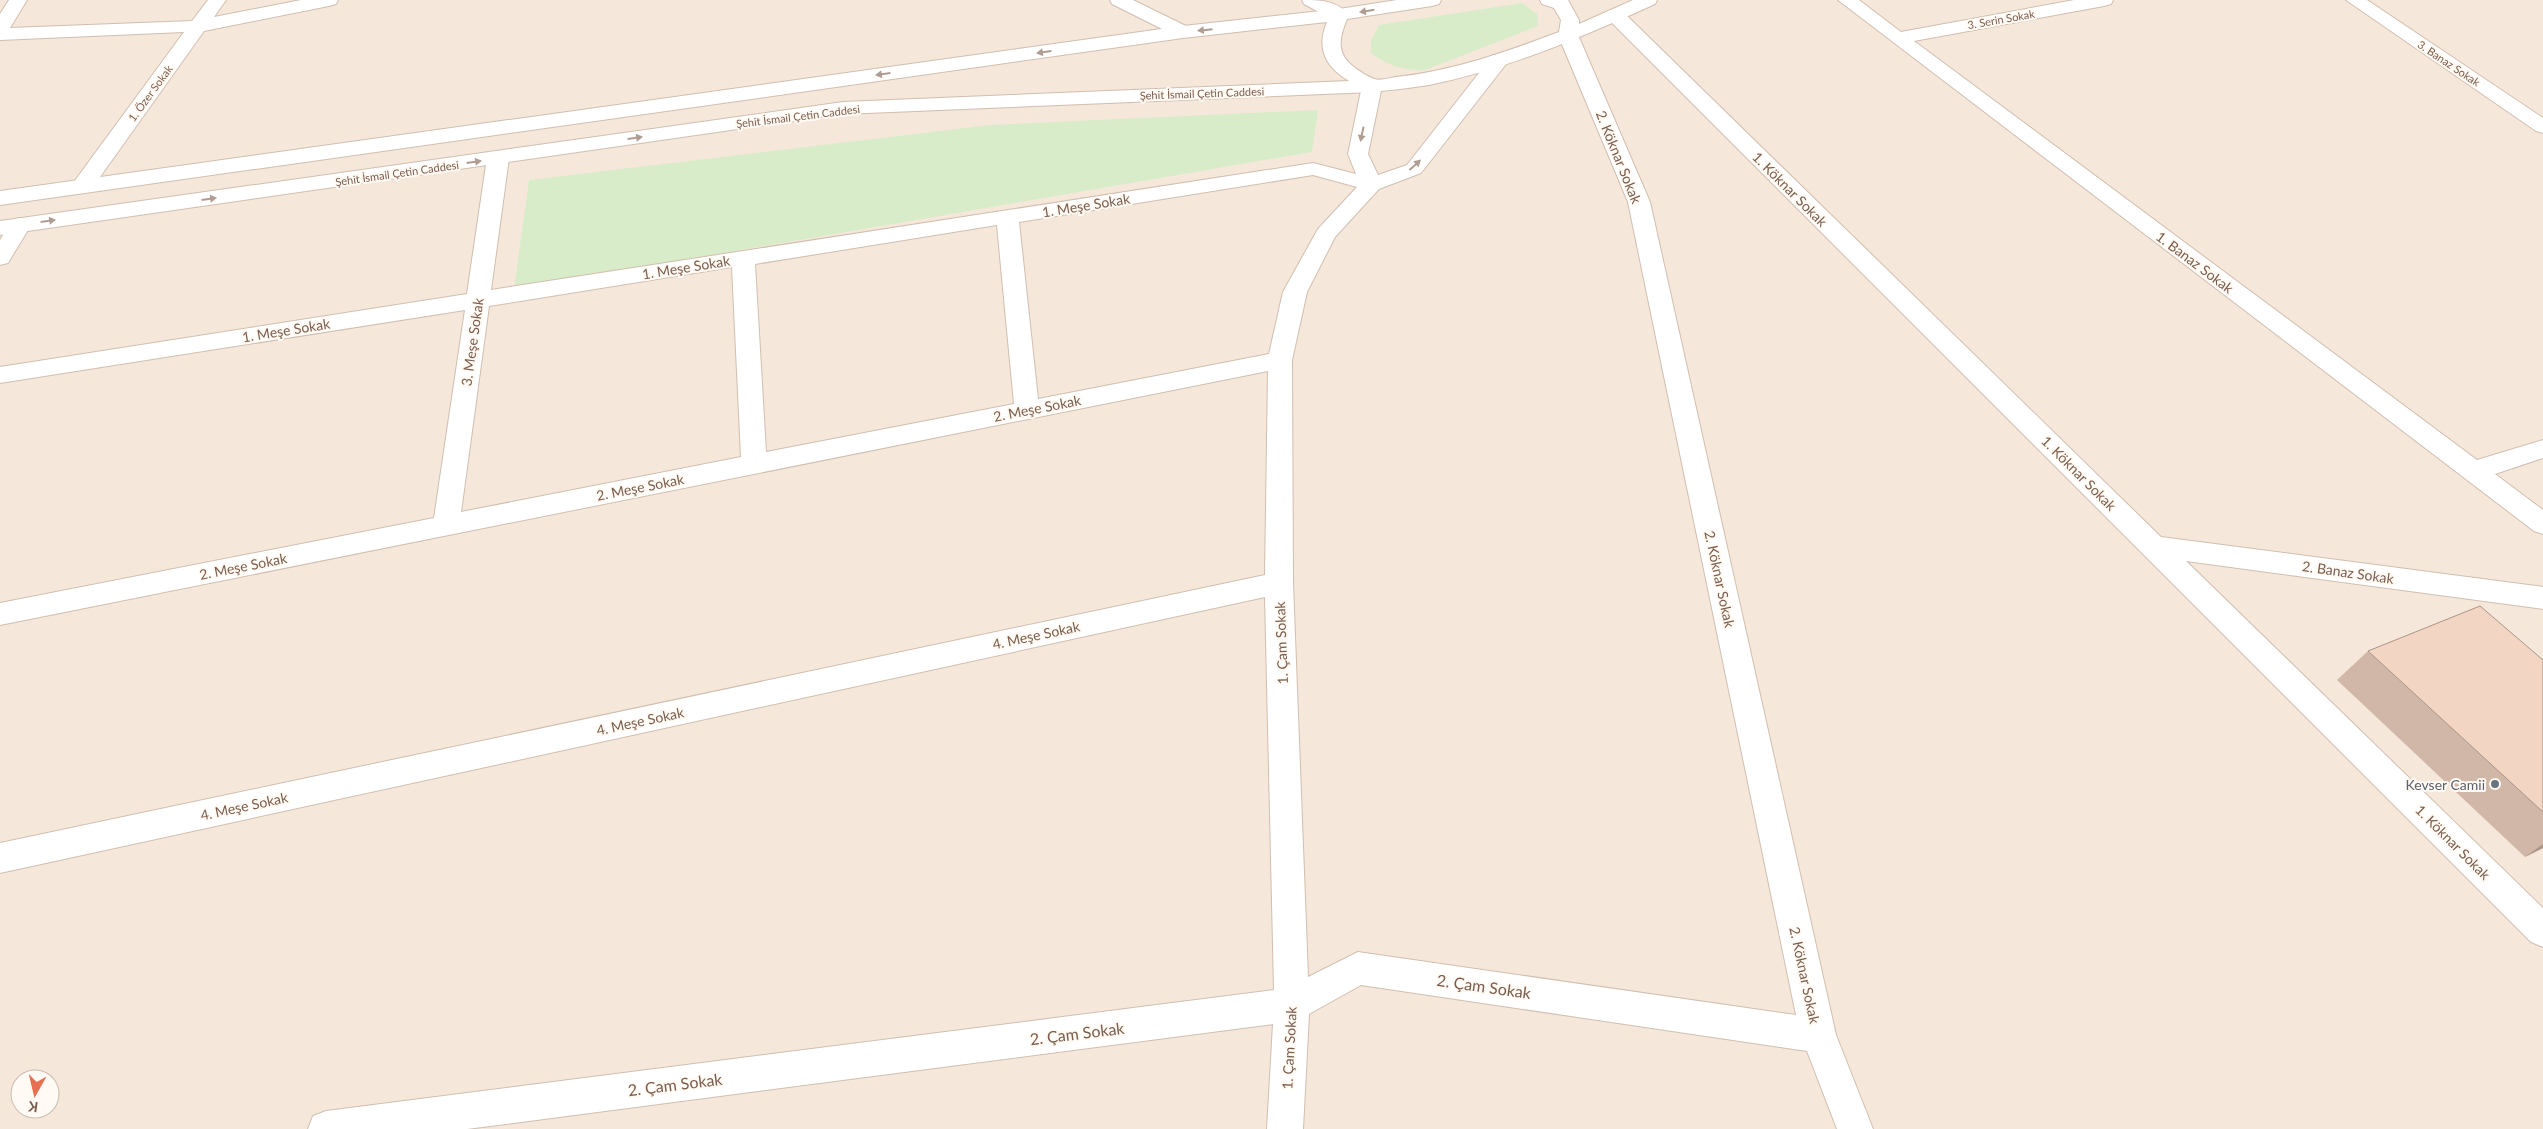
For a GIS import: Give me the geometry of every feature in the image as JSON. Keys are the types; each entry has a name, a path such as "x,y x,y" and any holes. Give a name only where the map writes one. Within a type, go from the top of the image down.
{"street":[{"path":"0,29 18,0"},
{"name":"1. Özer Sokak","path":"82,186 216,0"},
{"path":"0,34 199,26 329,0"},
{"path":"1119,0 1183,32"},
{"path":"1311,0 1338,15"},
{"path":"0,198 1183,32 1338,15 1432,0"},
{"name":"2. Köknar Sokak","path":"1548,0 1561,4 1570,20 1568,35 1639,202 1818,1035 1855,1129"},
{"name":"Şehit İsmail Çetin Caddesi","path":"10,227 844,108 1372,86 1436,77 1500,59 1568,35 1648,0"},
{"name":"1. Banaz Sokak","path":"1847,0 2543,524"},
{"name":"3. Serin Sokak","path":"1898,38 2104,0"},
{"name":"3. Banaz Sokak","path":"2355,0 2543,127"},
{"path":"1338,15 1330,34 1331,53 1345,71 1372,86 1358,154 1371,184 1414,169 1500,59"},
{"name":"1. Köknar Sokak","path":"1615,16 2543,932"},
{"name":"3. Meşe Sokak","path":"446,525 498,158"},
{"name":"1. Meşe Sokak","path":"0,375 1313,169 1371,184"},
{"name":"1. Çam Sokak","path":"1285,1129 1292,1005 1279,583 1280,360 1295,292 1326,234 1371,184"},
{"path":"0,258 10,227 40,193"},
{"path":"1007,217 1027,410"},
{"path":"743,258 754,464"},
{"name":"2. Meşe Sokak","path":"0,614 1280,360"},
{"path":"2473,471 2543,449"},
{"name":"2. Banaz Sokak","path":"2152,546 2543,598"},
{"name":"4. Meşe Sokak","path":"0,858 1279,583"},
{"name":"2. Çam Sokak","path":"326,1129 1292,1005 1358,968 1818,1035"}],"shaded area":[{"path":"0,0 2543,0 2543,1129 0,1129"}],"green space":[{"path":"1522,3 1537,14 1538,26 1425,70 1410,70 1396,67 1371,53 1371,41 1379,25"},
{"path":"1318,110 1312,152 514,289 529,180 990,125"}],"building":[{"path":"2480,606 2543,660 2543,812 2368,651"}],"place":[{"name":"Kevser Camii","path":"2495,784"}]}
